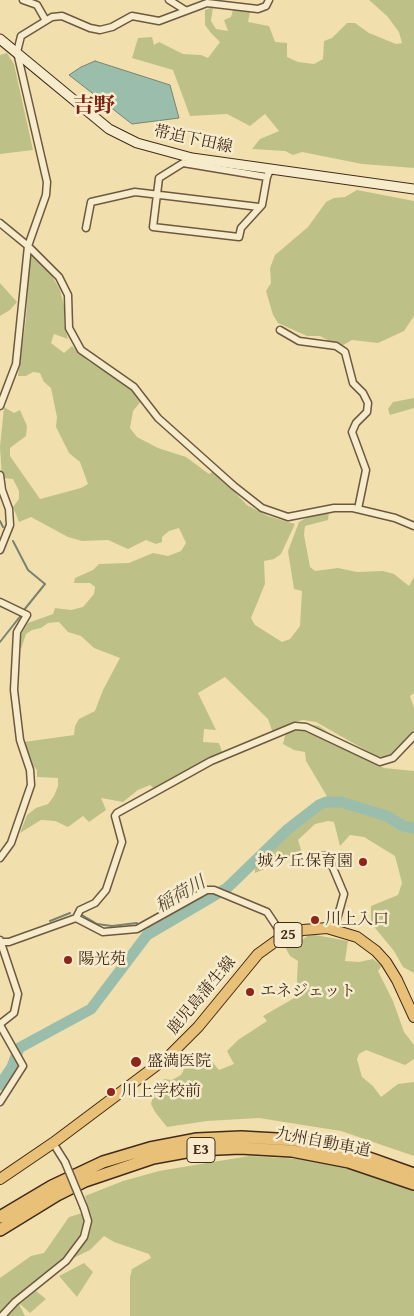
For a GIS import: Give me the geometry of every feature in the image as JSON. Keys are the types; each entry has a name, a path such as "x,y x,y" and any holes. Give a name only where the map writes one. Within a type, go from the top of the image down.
{"highway":[{"name":"九州自動車道","path":"0,1217 52,1186 103,1162 150,1148 197,1139 241,1137 295,1140 352,1152 414,1174"},
{"name":"九州自動車道","path":"0,1230 56,1195 92,1178 153,1158 197,1150 240,1148 292,1151 349,1162 414,1184"}],"main road":[{"name":"帯迫下田線","path":"0,39 109,129 124,138 162,151 268,173 414,189"},
{"name":"鹿児島蒲生線","path":"0,1179 53,1143 169,1056 198,1027 258,954 283,936 303,930 334,930 356,937 376,951 397,980 414,1017"}],"street":[{"path":"23,0 39,3 45,20"},
{"path":"169,0 185,10"},
{"path":"0,406 17,357 28,246 46,195 47,182 17,52 21,36 52,16 62,16 90,28 100,30 112,27 132,16 159,21 200,4 213,3 258,10 266,6 269,0"},
{"path":"183,164 268,173 262,205 241,228 239,237 154,228 157,194 160,178 183,164"},
{"path":"86,228 91,202 135,192 259,207"},
{"path":"0,223 28,246 64,285 68,295 69,328 81,350 134,387 158,418 234,486 262,508 281,516 293,516 334,508 358,509 395,518 414,526"},
{"path":"280,330 299,341 336,346 345,352 354,383 363,393 368,404 367,412 356,423 352,432 366,470 358,509"},
{"path":"0,476 1,490 8,502 10,525 0,550"},
{"path":"0,602 20,609 27,614 17,632 14,690 20,740 30,770 32,785 11,843 0,858"},
{"path":"0,1102 23,1066 0,1025 14,1013 18,994 0,941 9,942 76,918 80,910 94,903 106,890 122,842 115,816 117,813 211,761 295,726 306,728 380,762 393,758 414,736"},
{"path":"323,856 328,856 344,894 334,930"},
{"path":"76,918 103,932 137,929 207,890 214,890 267,912 283,936"},
{"path":"2,1316 14,1302 66,1261 84,1237 88,1221 84,1208 65,1162 53,1143"}],"green space":[{"path":"369,0 414,0 414,168 362,164 302,152 293,155 285,151 252,149 260,139 279,131 265,114 250,126 227,114 190,116 173,70 132,58 138,38 152,37 154,45 159,42 183,54 201,55 208,58 220,42 205,25 205,10 213,7 211,21 216,29 228,31 224,20 231,17 233,10 250,12 248,22 269,26 275,42 287,43 287,57 298,62 314,64 323,59 324,41 332,38 347,23 355,23 369,33 396,44 402,43 399,32 387,16"},
{"path":"7,53 14,64 33,150 0,154 0,55"},
{"path":"357,190 414,201 414,316 404,331 378,343 352,340 340,347 320,336 307,336 278,323 273,315 266,291 271,283 270,268 275,255 308,227 326,202 334,198 345,197"},
{"path":"30,253 35,253 47,267 60,290 64,306 64,325 68,339 54,334 51,343 64,353 72,346 88,361 133,389 142,400 133,411 130,428 137,437 158,448 186,457 209,474 214,471 247,505 268,516 295,524 281,554 274,559 264,561 265,584 251,618 255,625 282,642 290,639 300,626 302,591 294,589 288,551 299,522 308,517 329,513 328,520 305,526 304,535 310,567 315,571 338,568 357,572 383,571 394,574 409,586 414,577 414,693 410,696 414,708 414,731 390,756 381,758 316,722 303,720 290,723 275,739 268,719 225,677 198,693 216,730 204,729 203,742 219,743 222,752 159,793 150,785 138,790 123,802 101,798 106,810 89,822 83,816 68,827 55,821 41,820 20,833 27,815 36,808 48,804 58,786 58,778 37,777 37,770 24,756 24,742 74,735 75,726 79,719 95,711 103,690 120,658 94,648 81,636 68,632 59,622 48,623 26,634 21,649 18,642 24,629 28,623 53,614 55,608 71,610 83,607 94,594 95,587 90,583 74,583 75,578 93,570 99,564 129,563 153,553 168,556 181,551 186,543 179,528 169,531 162,537 162,542 156,544 146,540 128,549 108,540 82,541 68,537 31,517 19,522 13,507 19,499 19,491 13,479 2,478 0,447 4,407 14,413 20,410 27,426 26,436 10,448 10,456 40,499 81,488 88,484 80,462 69,453 56,427 57,417 51,388 44,382 40,373 33,372 26,376 18,376 26,318"},
{"path":"0,283 17,302 10,310 0,316"},
{"path":"414,398 414,408 390,415 388,409 393,402"},
{"path":"304,723 319,726 373,763 384,768 414,771 414,973 403,967 394,951 371,923 371,906 398,895 402,883 395,856 364,837 350,835 340,846 334,822 328,821 315,824 298,840 304,859 288,856 286,860 255,873 255,868 265,861 275,849 282,828 304,810 328,798 306,761 305,752 294,750 283,744 285,736 294,724"},
{"path":"310,934 348,941 345,961 359,962 373,959 382,966 378,971 393,1001 404,1032 414,1045 414,1059 405,1065 366,1050 359,1054 357,1059 362,1077 373,1086 381,1097 398,1084 414,1082 414,1156 341,1131 259,1118 207,1121 167,1127 151,1104 164,1079 172,1080 181,1075 191,1055 209,1058 219,1070 234,1064 227,1051 238,1040 267,1021 263,1016 296,997 298,961 290,956 283,943 299,942"},
{"path":"249,1156 299,1159 347,1166 386,1178 414,1191 414,1316 130,1316 130,1277 132,1269 151,1258 149,1254 114,1242 104,1236 90,1250 51,1269 17,1300 25,1316 0,1316 0,1278 31,1256 44,1253 69,1217 89,1211 85,1196 123,1181 159,1171"},
{"path":"84,1263 93,1272 77,1297 59,1276"},
{"path":"36,1291 46,1299 30,1313 20,1304"}],"shaded area":[{"path":"95,61 170,85 179,118 132,124 69,75"}],"waterway":[{"path":"0,521 3,527"},
{"path":"13,541 28,570 45,584 24,610"},
{"path":"0,642 22,614"},
{"name":"稲荷川","path":"0,1085 12,1067 19,1048 91,1009 147,935 227,888 288,829 319,805 326,802 341,802 387,816 403,826 414,828"},
{"path":"50,921 70,913"},
{"path":"82,915 97,924 112,926 137,923"},
{"name":"稲荷川","path":"149,928 155,931"}],"place":[{"name":"城ケ丘保育園","path":"363,862"},
{"name":"川上入口","path":"315,920"},
{"name":"陽光苑","path":"68,960"},
{"name":"エネジェット","path":"250,992"},
{"name":"盛満医院","path":"136,1062"},
{"name":"川上学校前","path":"111,1092"}],"district":[{"name":"吉野","path":"94,107"}]}
